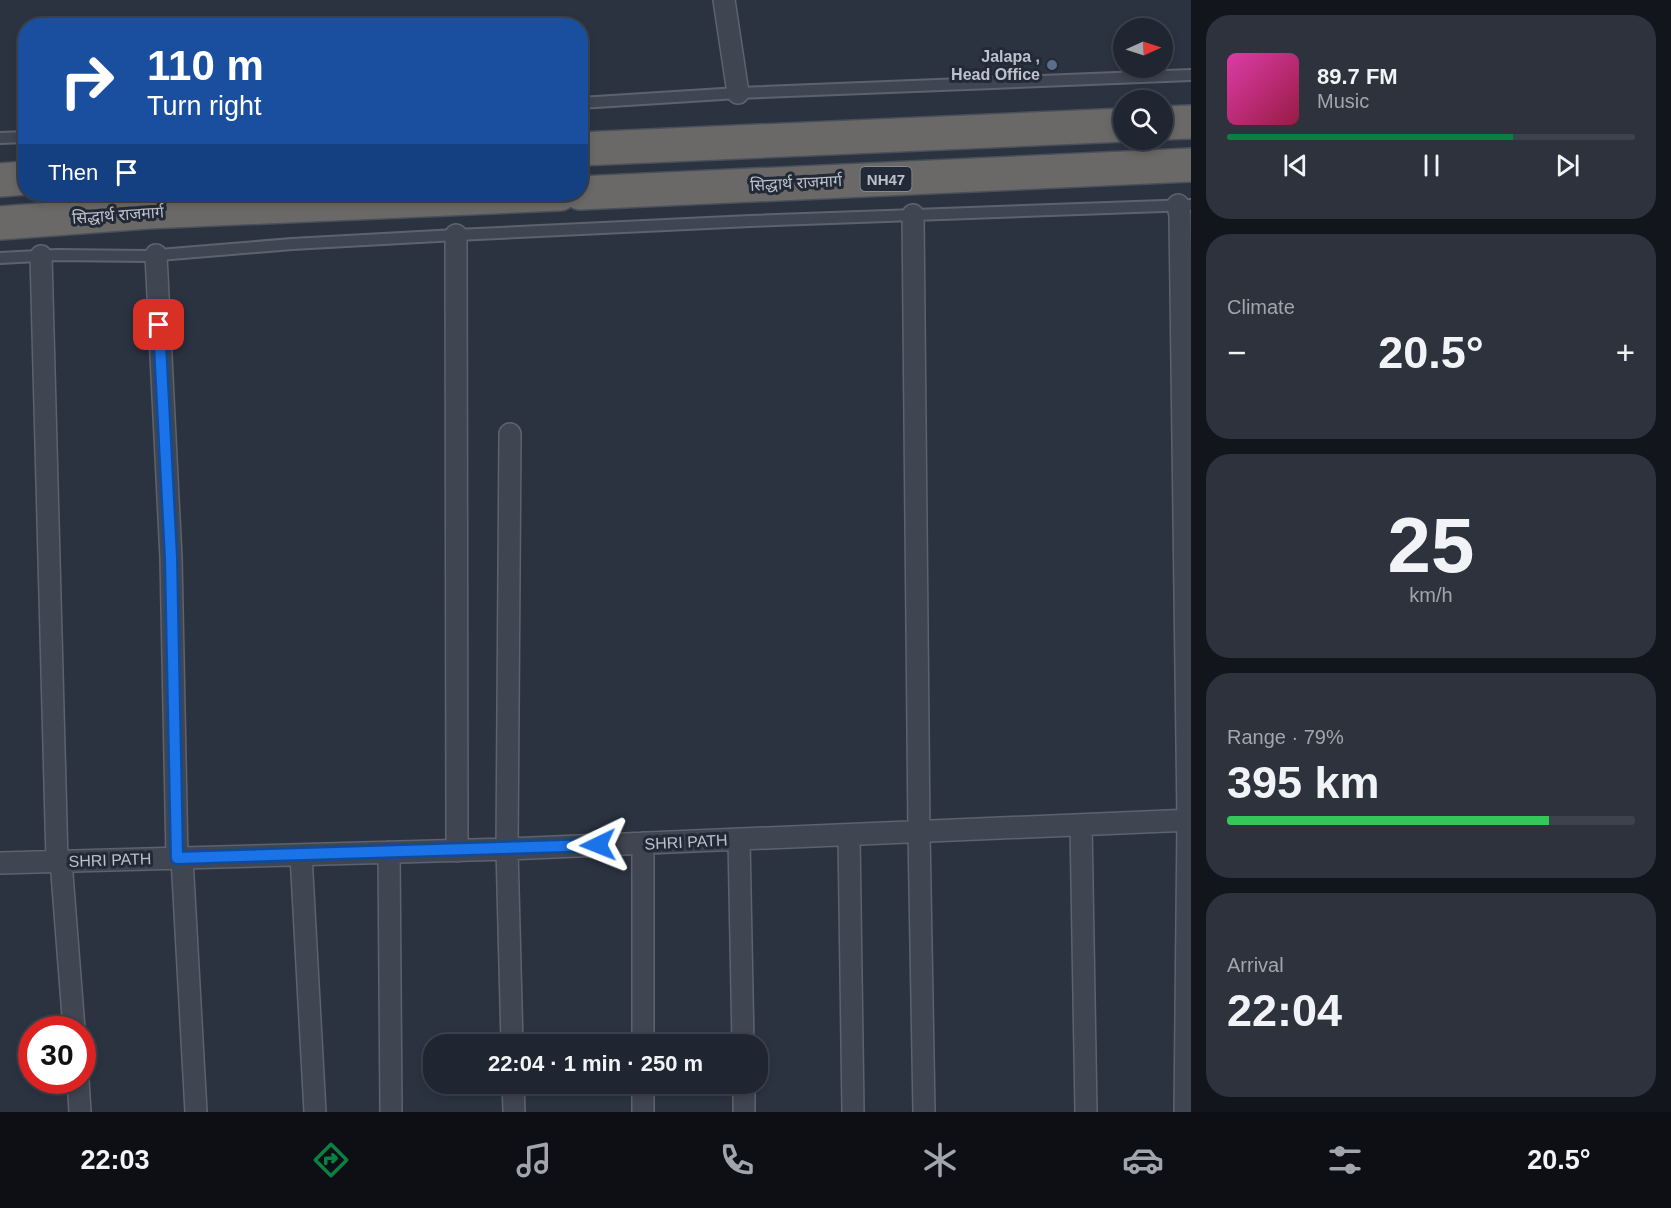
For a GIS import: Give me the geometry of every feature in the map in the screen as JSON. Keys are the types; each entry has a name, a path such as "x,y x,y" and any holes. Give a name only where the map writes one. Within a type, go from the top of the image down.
{"highway":[{"path":"1173,123 1191,122"},
{"path":"588,150 1113,126"},
{"name":"सिद्धार्थ राजमार्ग","path":"588,193 1191,165"},
{"path":"0,180 18,179"},
{"name":"सिद्धार्थ राजमार्ग","path":"0,223 148,212 400,201"}],"street":[{"path":"724,0 738,93"},
{"path":"1185,205 1180,216 1189,820 1185,1112"},
{"path":"913,215 924,1112"},
{"path":"456,236 458,851"},
{"path":"156,255 171,558 179,858 196,1112"},
{"path":"41,256 59,861 73,1016"},
{"path":"510,434 507,849 512,1034"},
{"name":"SHRI PATH","path":"0,863 458,851 1189,820"},
{"path":"1081,825 1086,1112"},
{"path":"849,835 853,1112"},
{"path":"739,839 743,1034"},
{"path":"643,843 643,1034"},
{"path":"389,852 391,1112"},
{"path":"301,855 315,1112"},
{"path":"79,1094 80,1112"},
{"path":"513,1094 514,1112"},
{"path":"643,1094 643,1112"},
{"path":"744,1094 744,1112"}],"lane":[{"path":"588,102 738,93 1191,75"},
{"path":"0,138 18,137"},
{"path":"0,258 156,255 292,244 456,236 1185,205"}],"place":[{"name":"Jalapa , Head Office","path":"1052,65"}],"route":[{"path":"159,325 171,558 177,858 598,845"}]}
